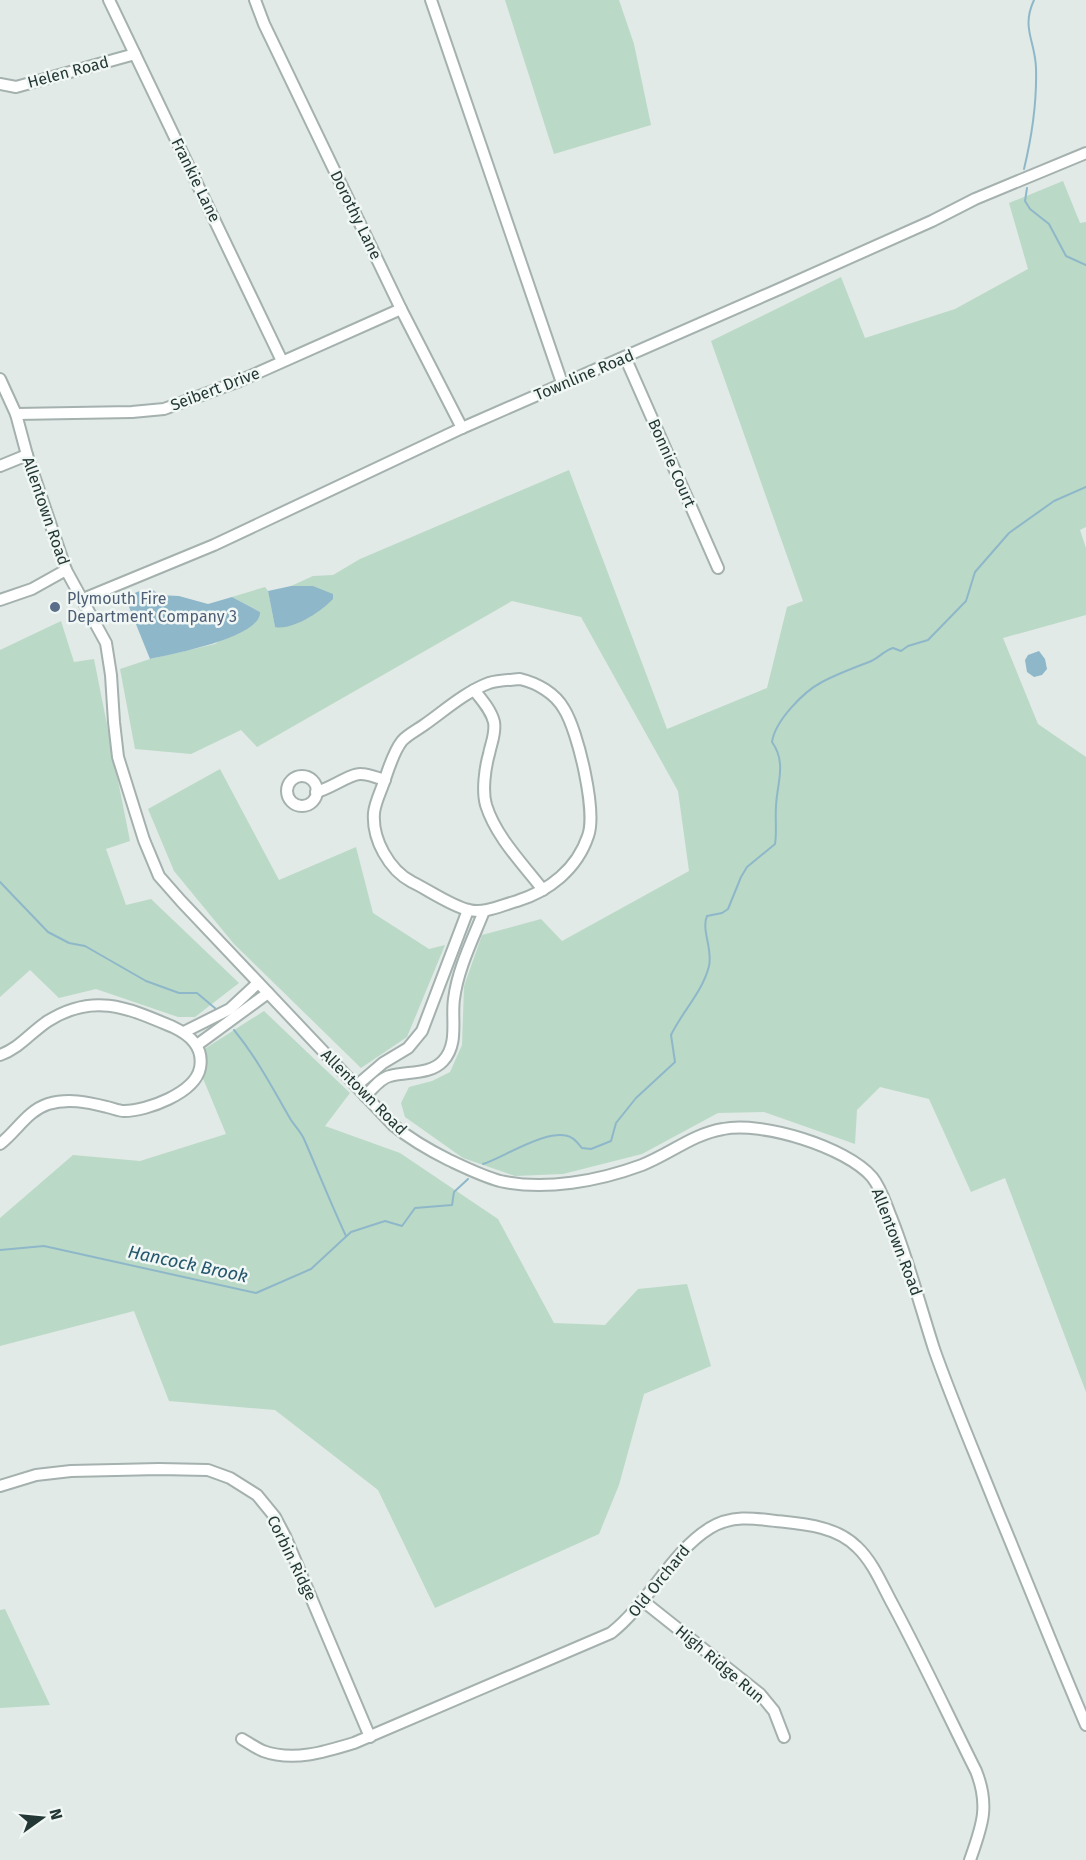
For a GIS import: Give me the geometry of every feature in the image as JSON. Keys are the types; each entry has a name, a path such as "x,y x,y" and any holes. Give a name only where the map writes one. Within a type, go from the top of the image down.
{"street":[{"name":"Frankie Lane","path":"109,0 282,361"},
{"name":"Dorothy Lane","path":"255,0 264,24 401,309 462,428"},
{"path":"431,0 562,384"},
{"name":"Helen Road","path":"0,84 16,87 135,54"},
{"name":"Townline Road","path":"83,599 214,545 462,428 911,230 975,199 1086,153"},
{"name":"Seibert Drive","path":"15,414 132,412 164,409 237,382 401,309"},
{"name":"Bonnie Court","path":"625,357 718,568"},
{"name":"Allentown Road","path":"0,379 15,414 66,570 106,643 118,757 144,840 159,876 393,1125 405,1136 472,1171 515,1184 565,1183 614,1173 643,1164 706,1133 738,1127 765,1129 811,1142 852,1161 873,1178 902,1245 935,1350 962,1422 1086,1725"},
{"path":"0,466 27,455"},
{"path":"0,600 32,589 66,570"},
{"path":"520,679 535,683 550,693 564,708 576,740 591,806 590,834 581,853 570,868 552,885 533,896 484,911 468,910 407,879 383,854 377,839 374,813 389,765 402,741 474,690 489,683 520,679"},
{"path":"474,690 486,705 494,723 495,733 487,764 486,804 495,826 543,890"},
{"path":"316,792 329,789 353,775 360,774 385,780"},
{"path":"356,1086 383,1063 408,1048 422,1030 468,910"},
{"path":"364,1096 390,1076 434,1068 444,1060 452,1042 453,1003 459,975 484,911"},
{"path":"184,1032 230,1009 258,983"},
{"path":"197,1045 268,993"},
{"path":"0,1055 16,1047 48,1021 68,1011 92,1005 110,1005 136,1011 184,1032 197,1045 200,1061 195,1079 186,1088 164,1101 123,1111 84,1102 65,1101 50,1104 26,1117 0,1144"},
{"name":"Corbin Ridge","path":"0,1486 36,1475 71,1471 159,1468 208,1470 230,1478 257,1495 275,1517 285,1536 370,1737"},
{"name":"Old Orchard","path":"242,1739 263,1751 294,1756 319,1754 370,1737 611,1632 627,1620 690,1543 711,1527 730,1519 752,1518 817,1526 857,1546 874,1571 903,1624 983,1788 983,1821 970,1860"},
{"name":"High Ridge Run","path":"643,1601 760,1694 774,1711 784,1737"}],"green space":[{"path":"505,0 619,0 634,44 651,125 554,154"},
{"path":"1063,181 1080,223 1086,222 1086,527 1080,530 1086,548 1086,615 1003,638 1038,724 1086,757 1086,1392 1005,1178 971,1192 929,1099 880,1087 857,1110 855,1144 764,1112 718,1113 642,1154 563,1174 515,1176 463,1158 405,1117 401,1103 409,1087 432,1081 450,1072 462,1045 464,986 482,935 541,919 562,941 689,871 678,791 581,617 512,601 257,747 241,730 191,754 135,749 120,669 150,659 215,644 260,612 232,597 265,587 268,591 275,627 313,586 291,586 313,576 333,575 360,559 569,470 667,729 767,688 787,607 803,601 711,341 841,277 865,338 955,309 1028,269 1009,203"},
{"path":"61,621 74,662 94,659 130,841 106,849 126,905 151,899 239,983 195,1017 178,1017 96,989 59,998 30,970 0,997 0,650"},
{"path":"220,769 279,880 356,847 373,913 429,949 445,945 407,1037 361,1068 234,944 174,871 148,809"},
{"path":"264,1011 350,1093 325,1126 400,1153 498,1219 554,1323 605,1325 638,1289 687,1284 711,1366 644,1394 619,1485 599,1534 435,1608 378,1490 275,1410 169,1401 134,1311 0,1346 0,1218 73,1155 140,1161 226,1134 202,1076 206,1048"},
{"path":"5,1609 50,1705 0,1708 0,1610"}],"water":[{"path":"291,586 313,586 333,594 333,599 322,609 298,623 275,627 268,591"},
{"path":"142,590 153,590 159,595 179,596 208,604 232,597 260,612 256,621 246,630 231,637 194,649 150,659 125,597"},
{"path":"1039,651 1045,659 1047,669 1042,675 1034,677 1027,672 1025,660 1028,655"}],"waterway":[{"name":"Hancock Brook","path":"1024,169 1032,132 1036,94 1035,58 1029,26 1030,10 1034,0"},
{"name":"Hancock Brook","path":"1027,188 1025,201 1030,209 1049,224 1066,256 1086,265"},
{"name":"Hancock Brook","path":"483,1164 552,1136 563,1135 572,1138 582,1148 591,1149 611,1141 616,1123 636,1098 675,1062 671,1035 702,984 709,966 710,953 705,927 707,916 722,913 728,909 747,867 775,844 780,765 777,750 772,742 784,716 799,700 822,682 872,661 889,649 901,651 908,646 928,640 966,601 975,572 1009,533 1054,501 1086,487"},
{"path":"0,882 48,932 69,943 85,946 146,981 179,993 197,993 216,1009"},
{"path":"234,1030 303,1136 346,1236"},
{"name":"Hancock Brook","path":"0,1250 44,1246 256,1293 311,1269 351,1232 385,1221 402,1226 415,1208 452,1205 454,1192 468,1179"}],"place":[{"name":"Plymouth Fire Department Company 3","path":"55,607"}]}
